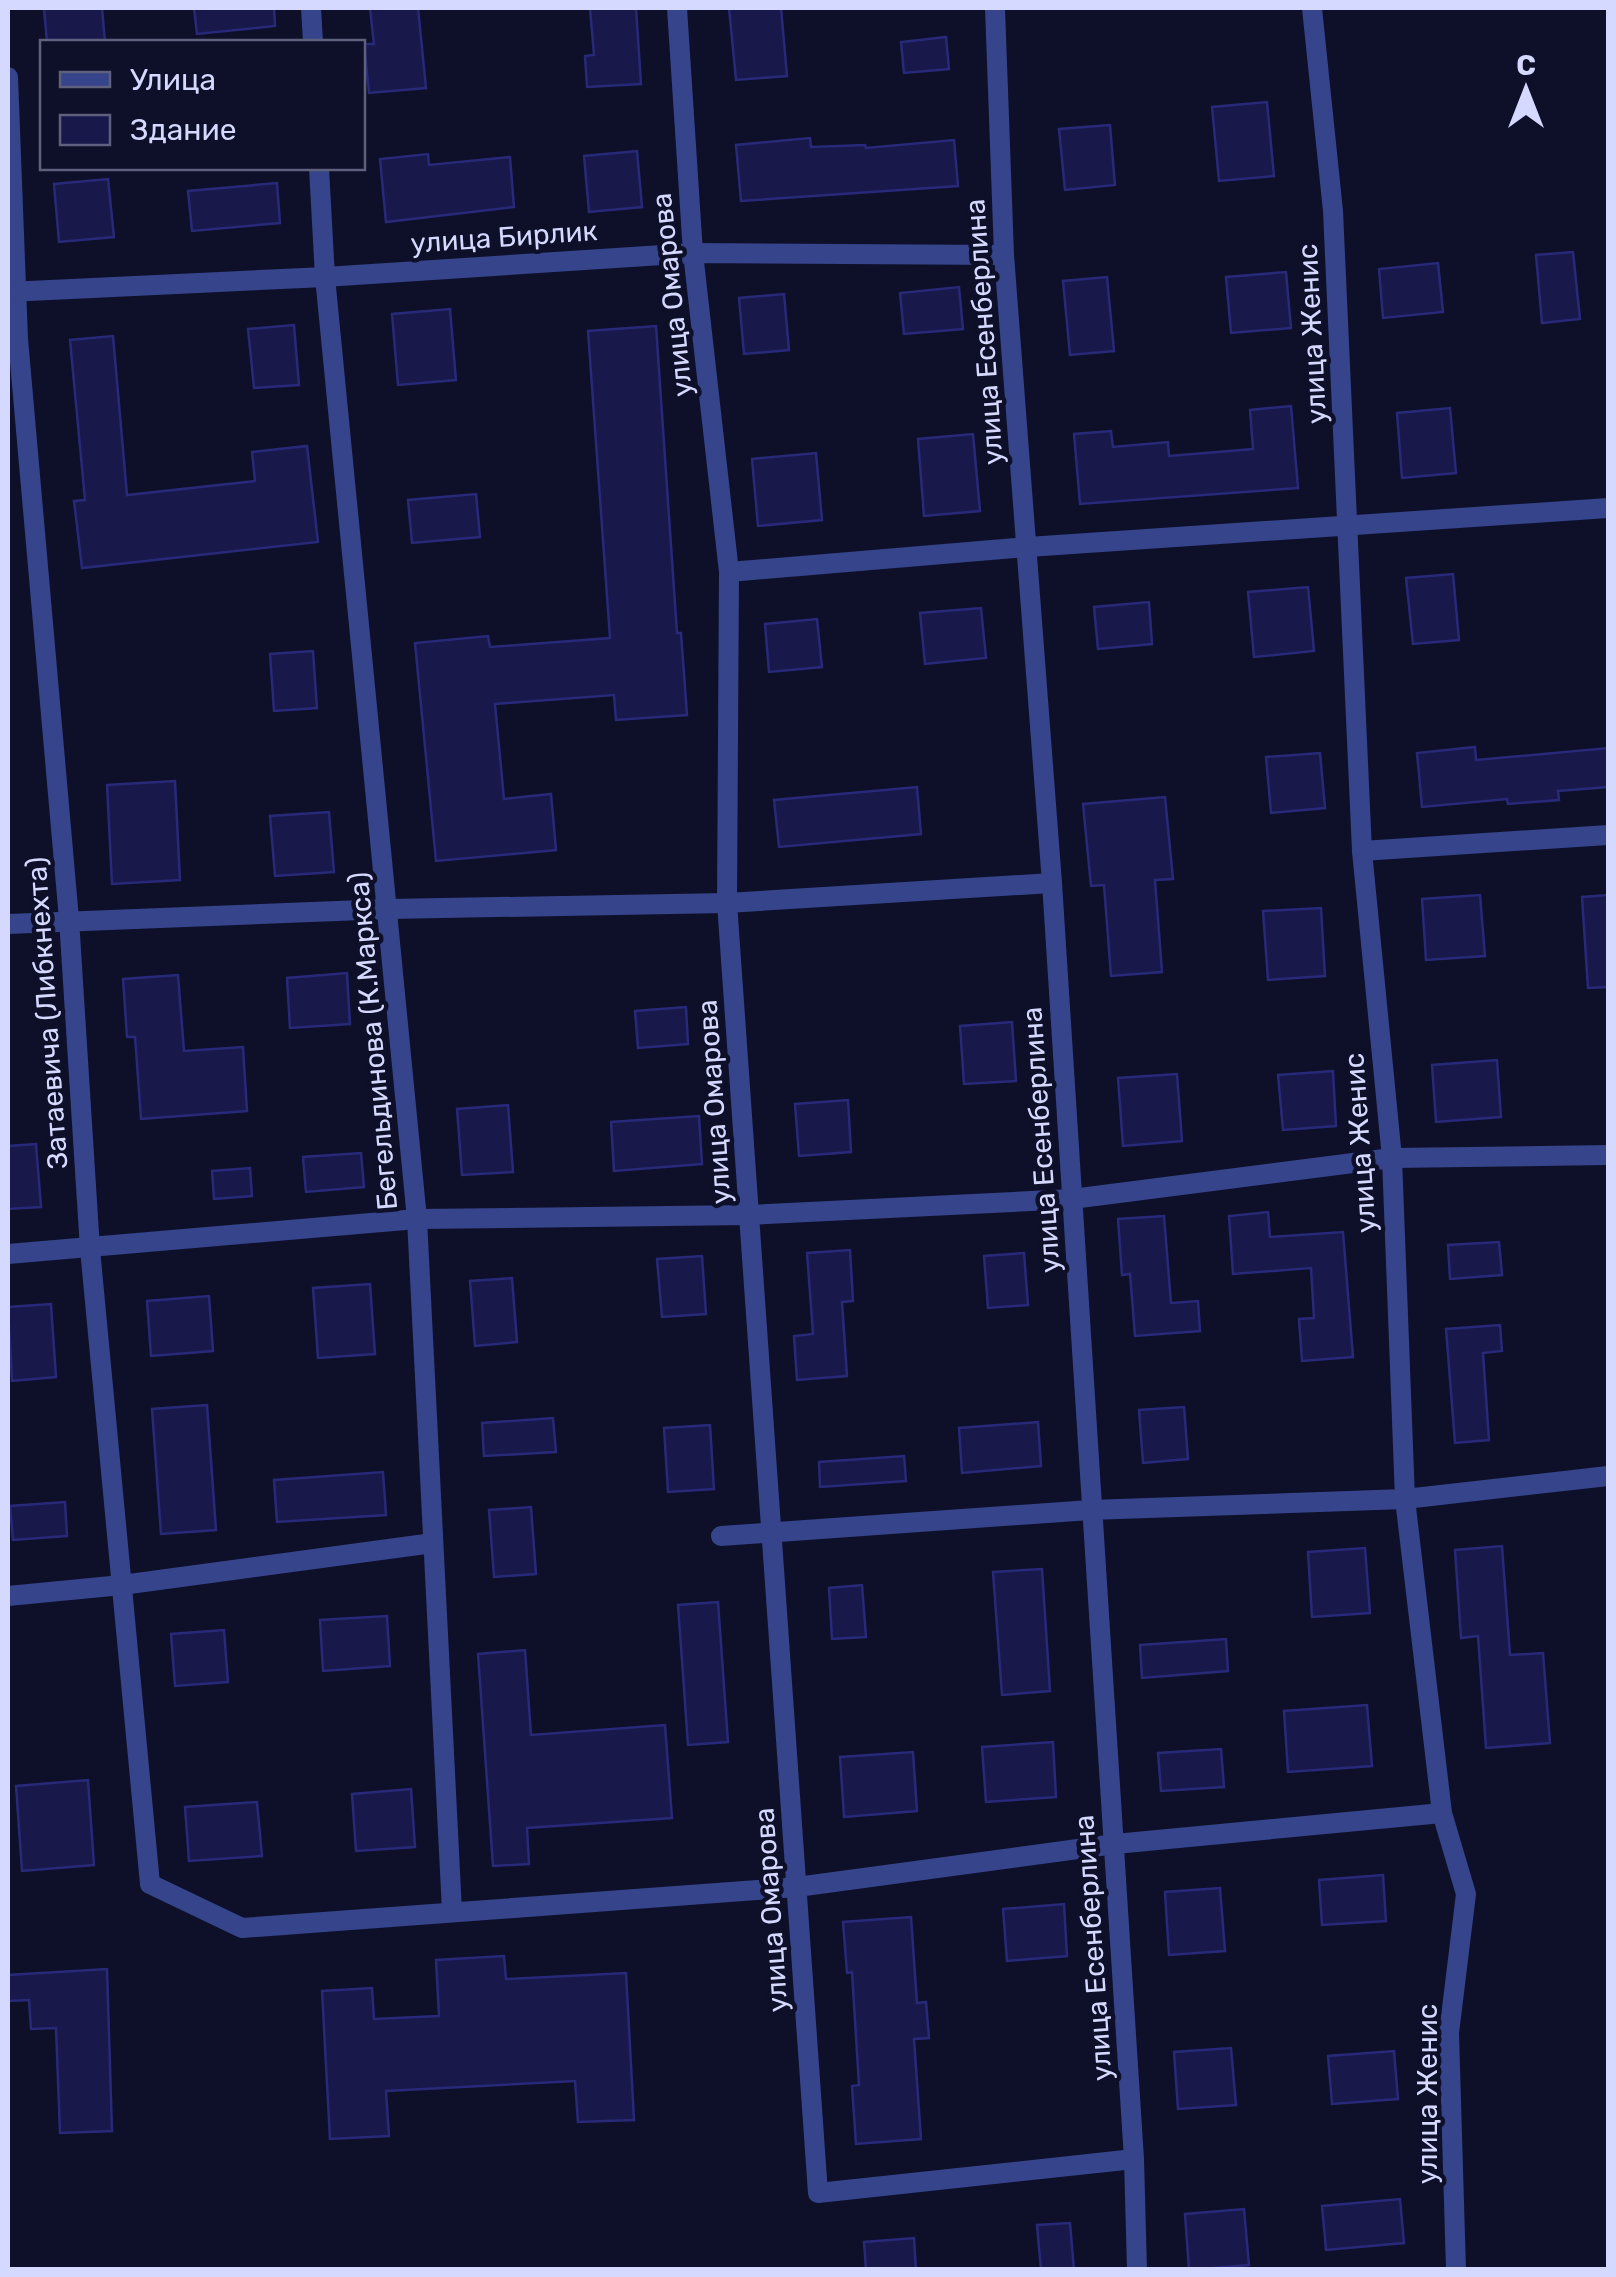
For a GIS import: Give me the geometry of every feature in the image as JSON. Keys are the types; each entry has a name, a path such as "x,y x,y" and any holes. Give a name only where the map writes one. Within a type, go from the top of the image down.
{"street":[{"path":"311,8 313,40"},
{"name":"улица Омарова","path":"676,8 694,253 730,572 728,903 818,2193 1134,2160"},
{"name":"улица Есенберлина","path":"995,8 1004,255 1052,883 1090,1510 1115,1844 1137,2270"},
{"name":"улица Женис","path":"1312,8 1333,211 1362,851 1392,1158 1406,1499 1442,1813 1466,1894 1449,2033 1456,2270"},
{"name":"Затаевича (Либкнехта)","path":"8,77 11,292 69,919 90,1249 150,1884 242,1928 452,1911"},
{"name":"Бегельдинова (К.Маркса)","path":"319,170 325,276 417,1220 452,1911"},
{"name":"улица Бирлик","path":"11,292 694,253 1004,255"},
{"path":"730,572 1028,547 1608,508"},
{"path":"1362,851 1608,835"},
{"path":"8,924 388,909 728,903 1052,883"},
{"path":"8,1254 417,1220 750,1215 1072,1199 1392,1158 1608,1154"},
{"path":"721,1536 1090,1510 1406,1499 1608,1476"},
{"path":"8,1596 122,1585 433,1543"},
{"path":"452,1911 797,1888 1115,1844 1442,1813"}],"building":[{"path":"44,8 102,8 105,40 47,40"},
{"path":"194,8 274,8 275,26 197,34"},
{"path":"370,8 418,8 426,88 369,93 365,44 374,44"},
{"path":"590,8 636,8 641,84 587,87 585,56 594,55"},
{"path":"729,8 781,8 787,76 736,80"},
{"path":"946,37 949,69 904,73 901,42"},
{"path":"1267,102 1274,176 1219,181 1212,107"},
{"path":"1110,125 1115,185 1065,190 1059,129"},
{"path":"810,138 811,147 866,148 954,140 958,186 741,201 736,145"},
{"path":"637,151 642,207 589,212 584,156"},
{"path":"428,154 429,165 510,157 514,207 386,222 380,159"},
{"path":"108,179 114,237 59,242 54,184"},
{"path":"277,183 280,223 192,231 188,191"},
{"path":"1573,252 1580,319 1542,323 1536,255"},
{"path":"1438,263 1443,312 1383,318 1379,269"},
{"path":"1286,272 1291,328 1231,333 1226,277"},
{"path":"1107,277 1114,351 1070,355 1063,281"},
{"path":"959,287 963,329 904,334 900,293"},
{"path":"784,294 789,350 744,354 739,298"},
{"path":"450,309 456,380 398,385 392,314"},
{"path":"294,325 299,385 254,388 248,329"},
{"path":"656,326 677,633 681,633 687,715 616,720 614,695 495,704 504,799 551,794 556,850 436,861 415,643 488,636 490,647 610,638 588,331"},
{"path":"113,336 127,495 255,481 252,452 307,446 318,542 82,568 74,501 85,500 70,340"},
{"path":"1291,406 1298,488 1080,504 1074,434 1111,431 1113,447 1168,442 1169,456 1253,449 1250,410"},
{"path":"1450,408 1456,473 1402,478 1397,413"},
{"path":"973,434 980,511 924,516 918,439"},
{"path":"816,453 822,520 758,526 752,459"},
{"path":"476,494 480,537 412,543 408,500"},
{"path":"1453,574 1459,640 1413,644 1406,578"},
{"path":"1308,587 1314,651 1254,657 1248,592"},
{"path":"1149,602 1152,644 1098,649 1094,607"},
{"path":"981,608 986,658 925,664 920,613"},
{"path":"817,619 822,667 769,672 765,624"},
{"path":"313,651 317,708 274,711 270,654"},
{"path":"1475,747 1476,760 1608,748 1608,787 1558,791 1559,800 1508,804 1507,799 1422,807 1417,753"},
{"path":"1320,753 1325,808 1271,813 1266,757"},
{"path":"175,781 180,880 112,884 107,785"},
{"path":"917,787 921,834 779,847 774,800"},
{"path":"1165,797 1173,879 1155,880 1162,972 1111,976 1104,885 1091,886 1083,804"},
{"path":"329,812 334,872 275,876 270,816"},
{"path":"1480,895 1485,956 1426,960 1422,899"},
{"path":"1608,895 1608,987 1588,988 1582,897"},
{"path":"1321,908 1325,976 1268,980 1263,911"},
{"path":"347,973 350,1024 290,1028 287,978"},
{"path":"178,975 184,1051 243,1047 247,1111 141,1119 135,1037 127,1037 123,979"},
{"path":"686,1007 688,1044 638,1048 635,1011"},
{"path":"1012,1022 1016,1081 964,1084 960,1026"},
{"path":"1497,1060 1501,1117 1436,1122 1432,1065"},
{"path":"1333,1071 1336,1126 1283,1130 1278,1075"},
{"path":"1177,1074 1182,1141 1123,1146 1118,1078"},
{"path":"848,1100 851,1152 799,1156 795,1104"},
{"path":"508,1105 513,1172 462,1175 457,1109"},
{"path":"699,1116 702,1164 614,1171 611,1122"},
{"path":"36,1144 41,1207 8,1209 8,1146"},
{"path":"361,1153 364,1187 306,1192 303,1157"},
{"path":"250,1168 252,1196 214,1199 212,1171"},
{"path":"1268,1212 1270,1237 1343,1232 1353,1357 1302,1361 1299,1319 1314,1318 1311,1268 1233,1274 1229,1216"},
{"path":"1164,1216 1171,1303 1198,1301 1200,1331 1135,1336 1130,1274 1122,1275 1118,1219"},
{"path":"1499,1242 1502,1275 1450,1279 1448,1245"},
{"path":"850,1250 853,1301 842,1302 847,1376 797,1380 794,1336 813,1334 807,1253"},
{"path":"1024,1253 1028,1305 988,1308 984,1256"},
{"path":"702,1256 706,1314 662,1317 657,1259"},
{"path":"512,1278 517,1342 475,1346 470,1281"},
{"path":"370,1284 375,1354 318,1358 313,1288"},
{"path":"209,1296 213,1351 151,1356 147,1301"},
{"path":"51,1304 56,1377 12,1381 8,1307"},
{"path":"1500,1325 1502,1351 1483,1353 1489,1440 1455,1443 1446,1329"},
{"path":"207,1405 216,1530 161,1534 152,1409"},
{"path":"1184,1407 1188,1459 1143,1463 1139,1410"},
{"path":"553,1418 556,1452 484,1456 482,1423"},
{"path":"1038,1422 1041,1466 962,1473 959,1428"},
{"path":"710,1425 714,1489 668,1492 664,1428"},
{"path":"904,1456 906,1481 820,1487 819,1462"},
{"path":"383,1472 386,1515 277,1522 274,1480"},
{"path":"65,1502 67,1536 13,1540 10,1506"},
{"path":"531,1507 536,1574 494,1577 489,1510"},
{"path":"1502,1546 1510,1655 1543,1653 1550,1743 1486,1748 1478,1636 1461,1638 1455,1550"},
{"path":"1365,1548 1370,1613 1312,1617 1308,1552"},
{"path":"1042,1569 1050,1691 1002,1695 993,1572"},
{"path":"862,1585 866,1637 832,1639 829,1588"},
{"path":"718,1602 728,1742 688,1745 678,1605"},
{"path":"387,1616 390,1666 323,1671 320,1620"},
{"path":"224,1630 228,1682 175,1686 171,1634"},
{"path":"1226,1639 1228,1671 1142,1678 1140,1645"},
{"path":"525,1650 531,1735 665,1725 672,1818 527,1828 529,1864 493,1866 478,1654"},
{"path":"1367,1705 1372,1766 1288,1772 1284,1711"},
{"path":"1053,1742 1056,1797 986,1802 982,1747"},
{"path":"1221,1749 1224,1787 1161,1791 1158,1753"},
{"path":"913,1752 917,1811 844,1817 840,1757"},
{"path":"88,1780 94,1865 22,1871 16,1786"},
{"path":"411,1789 415,1847 356,1851 352,1794"},
{"path":"257,1802 262,1856 189,1861 185,1807"},
{"path":"1383,1875 1386,1921 1322,1925 1319,1880"},
{"path":"1220,1888 1225,1951 1169,1955 1165,1892"},
{"path":"1064,1904 1067,1956 1007,1961 1003,1909"},
{"path":"911,1917 917,2003 926,2002 929,2038 914,2039 921,2139 856,2144 852,2086 859,2085 852,1972 847,1973 843,1922"},
{"path":"504,1956 506,1979 626,1973 634,2120 578,2122 575,2081 386,2091 389,2136 330,2139 322,1991 372,1988 374,2019 439,2016 436,1960"},
{"path":"107,1969 112,2131 60,2133 56,2028 31,2029 29,2000 8,2001 8,1975"},
{"path":"1231,2048 1236,2105 1178,2109 1174,2052"},
{"path":"1394,2051 1398,2099 1332,2104 1328,2056"},
{"path":"1400,2199 1404,2243 1326,2250 1322,2206"},
{"path":"1244,2209 1249,2265 1189,2270 1185,2214"},
{"path":"1070,2223 1074,2270 1041,2270 1037,2225"},
{"path":"914,2238 916,2270 866,2270 864,2242"}]}
